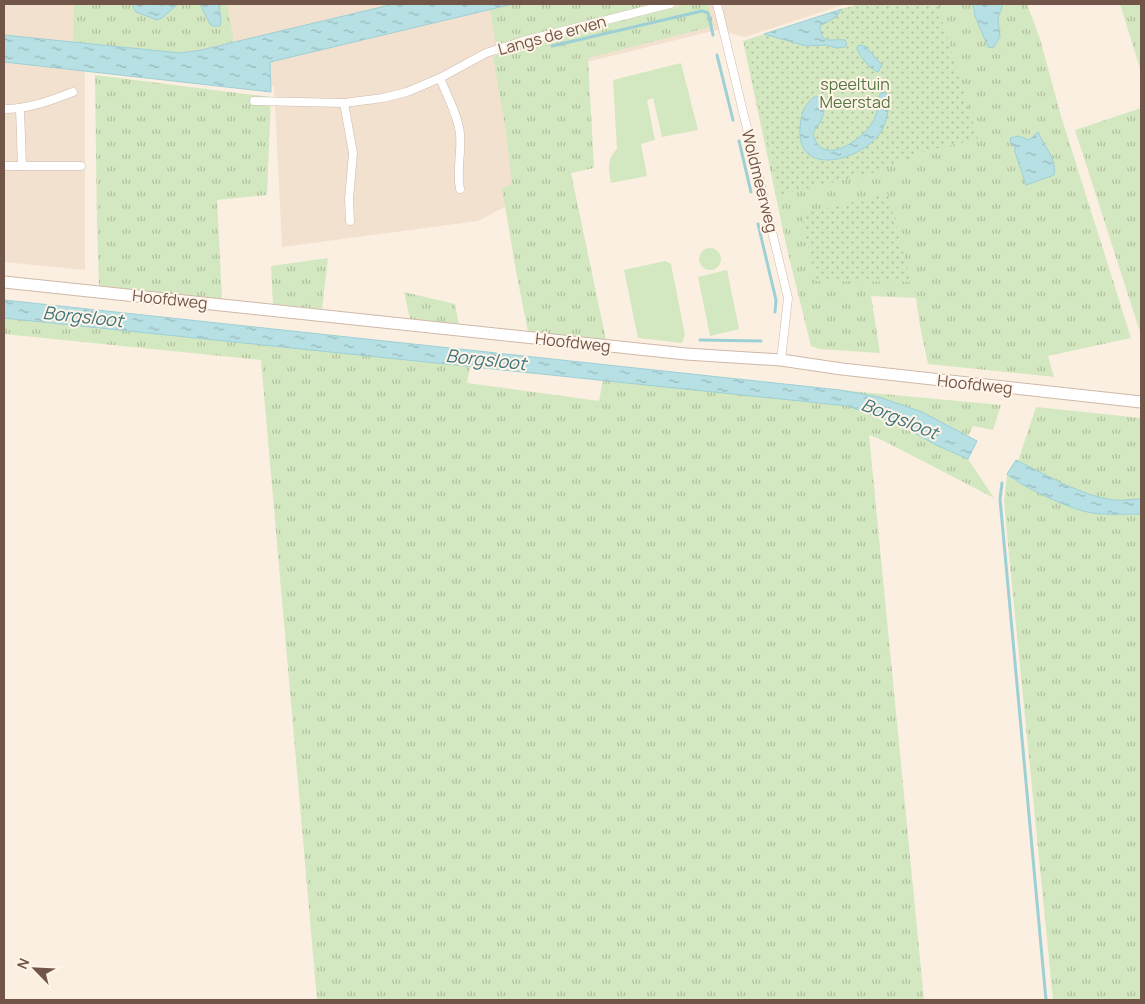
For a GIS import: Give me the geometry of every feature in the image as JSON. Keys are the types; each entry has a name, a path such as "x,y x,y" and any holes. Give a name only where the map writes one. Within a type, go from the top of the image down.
{"main road":[{"name":"Hoofdweg","path":"4,282 686,354 781,360 842,369 1141,402"}],"street":[{"name":"Langs de erven","path":"254,101 344,103 382,98 407,92 440,78 486,53 523,41 670,4"},
{"name":"Woldmeerweg","path":"717,4 788,298 781,360"},
{"path":"440,78 460,133 457,176 460,189"},
{"path":"4,109 20,109 45,103 73,92"},
{"path":"344,103 353,153 349,199 350,221"},
{"path":"20,109 22,166"},
{"path":"6,166 81,166"}],"shaded area":[{"path":"4,4 846,4 745,37 717,30 583,63 581,167 478,221 282,247 274,87 85,65 85,270 4,262"}],"green space":[{"path":"74,4 134,4 134,10 154,19 178,4 200,4 205,12 221,21 219,4 227,4 234,42 180,53 73,42"},
{"path":"513,4 655,4 511,41 496,47 490,9"},
{"path":"688,4 708,4 714,26 588,58 594,168 571,173 606,340 528,332 502,188 512,185 506,131 493,57 513,47"},
{"path":"859,4 973,4 975,16 1000,37 998,18 1003,4 1027,4 1040,39 1061,116 1131,338 1048,356 1054,377 928,364 916,298 871,296 880,353 819,349 811,346 787,249 743,41 764,34 786,41 836,17 842,9","holes":["1038,133 1053,163 1054,175 1026,184 1015,152 1019,136 1029,140"]},
{"name":"speeltuin Meerstad","path":"865,4 937,4 978,139 922,152 881,171 780,195 745,43"},
{"path":"1120,4 1141,4 1141,72"},
{"path":"681,63 698,130 662,137 653,98 647,100 655,140 641,144 647,176 611,183 610,161 617,149 613,80"},
{"path":"95,75 271,97 267,195 217,200 222,299 99,286"},
{"path":"1141,108 1141,335 1075,130"},
{"path":"888,194 911,282 816,281 801,214"},
{"path":"710,248 718,251 721,259 718,267 710,270 702,267 699,259 702,251"},
{"path":"328,258 322,309 273,304 271,266"},
{"path":"665,261 671,264 685,335 682,343 638,338 624,270"},
{"path":"727,270 739,329 710,336 698,277"},
{"path":"404,292 455,304 459,324 410,319"},
{"path":"4,318 470,366 467,383 599,401 603,380 848,406 902,426 936,445 968,459 994,498 869,435 924,1000 317,1000 261,360 4,334"},
{"path":"840,390 1001,405 993,430 973,426 968,436 922,412"},
{"path":"1036,407 1141,418 1141,499 1114,500 1101,498 1064,485 1018,461"},
{"path":"1007,474 1013,480 1083,511 1108,515 1141,514 1141,1000 1053,1000 1004,501"}],"water":[{"path":"134,4 157,4 162,6 178,4 157,20 136,12 133,7"},
{"path":"200,4 219,4 220,26 210,24"},
{"path":"394,4 513,4 270,62 271,92 4,62 4,35 180,53 201,50"},
{"path":"973,4 1003,4 998,18 1000,37 993,48 988,47 975,16"},
{"path":"842,9 836,17 820,26 822,36 825,39 845,40 847,44 845,47 836,48 826,45 806,46 764,34"},
{"path":"859,45 865,46 882,65 878,72 869,66 860,55 857,49"},
{"path":"885,92 890,100 885,123 878,136 868,145 856,153 843,158 829,160 817,159 807,153 801,143 800,122 805,107 814,97 820,97 823,102 824,111 813,133 818,144 824,149 833,150 843,148 869,128 877,111 880,94"},
{"path":"1038,132 1054,163 1054,175 1026,185 1015,147 1011,144 1010,138 1019,136 1029,140"},
{"name":"Borgsloot","path":"4,300 840,390 879,397 922,412 977,441 968,459 936,445 902,426 848,406 4,318"},
{"path":"1016,460 1088,494 1114,500 1141,499 1141,514 1090,513 1055,500 1021,484 1007,474"}],"waterway":[{"path":"552,46 702,11 708,13 713,35"},
{"path":"717,55 733,120"},
{"path":"739,141 751,192"},
{"path":"758,224 776,300 775,312"},
{"path":"700,340 761,341"},
{"path":"1002,483 1000,499 1046,1000"}]}
